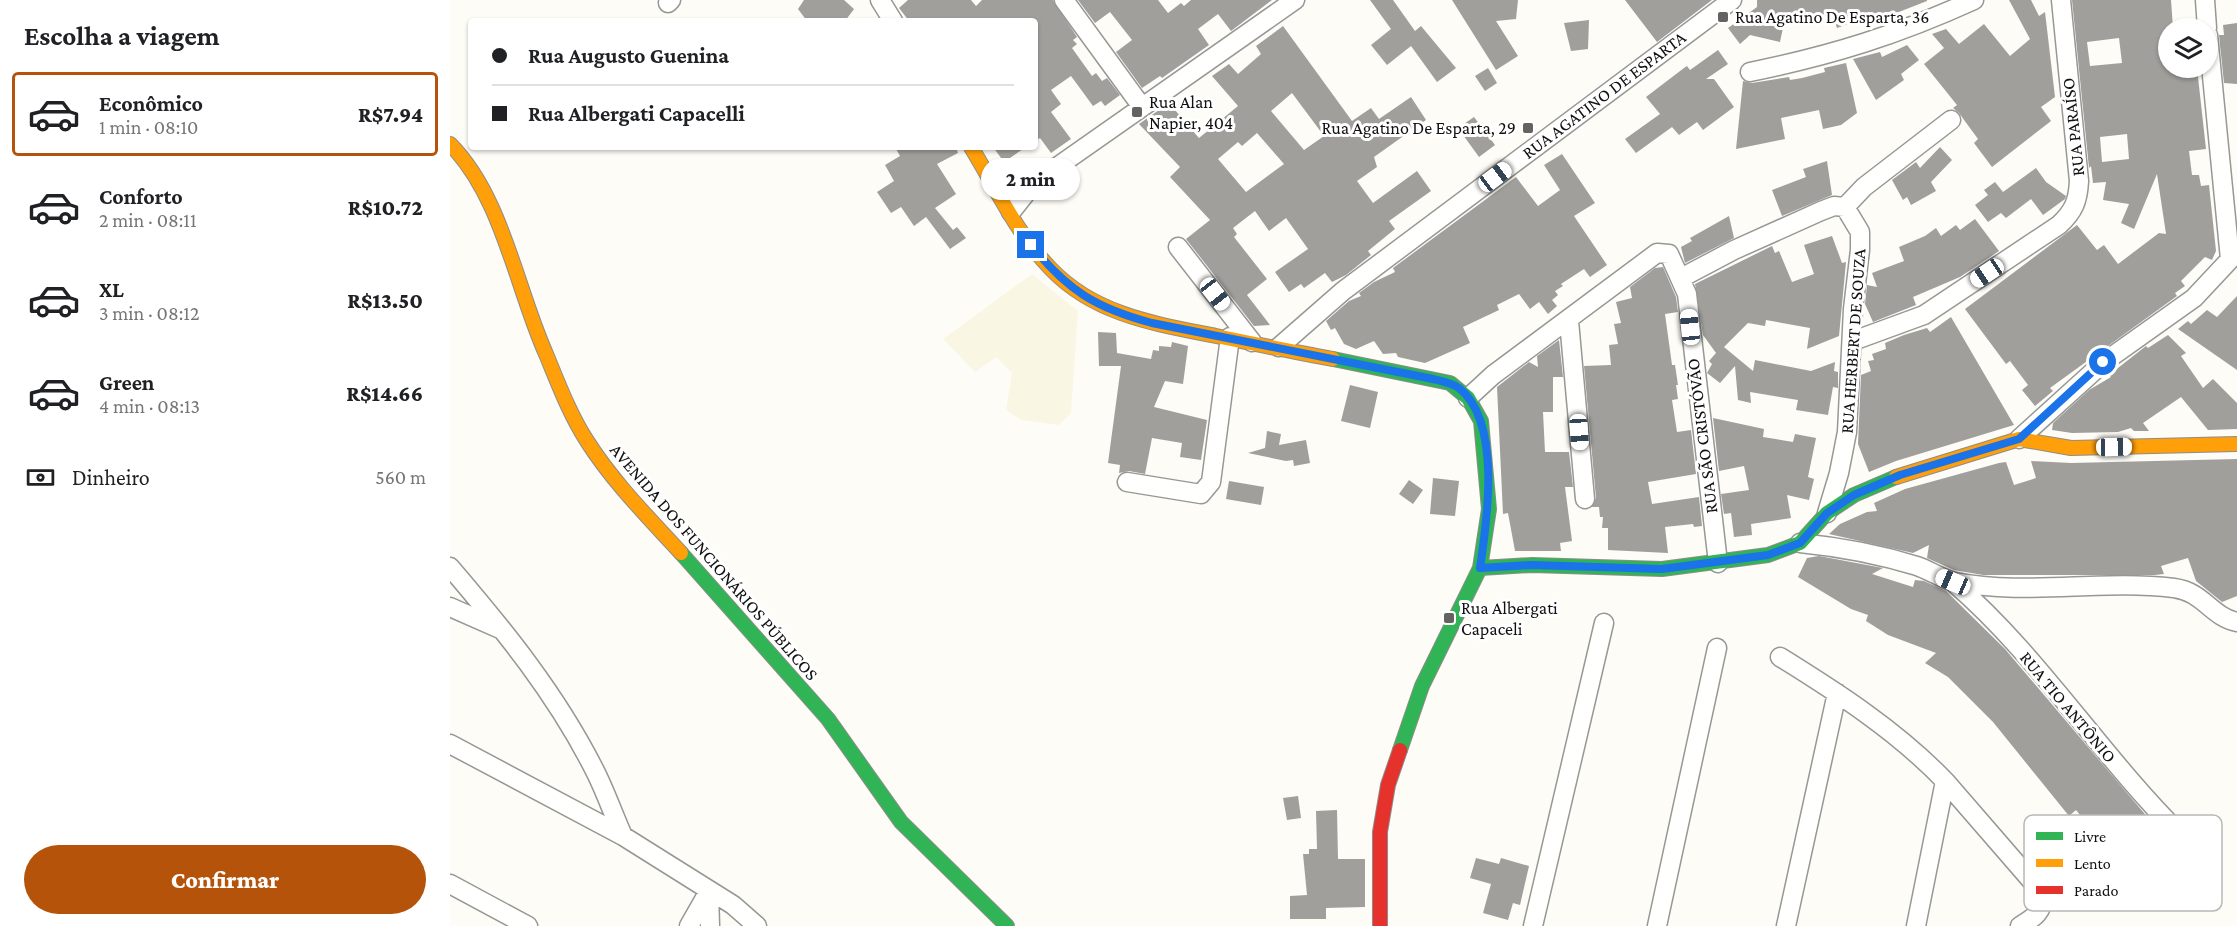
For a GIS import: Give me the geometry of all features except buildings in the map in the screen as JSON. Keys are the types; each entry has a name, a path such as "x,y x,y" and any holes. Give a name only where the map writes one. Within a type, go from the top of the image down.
{"street":[{"path":"880,0 891,18"},
{"path":"1064,0 1142,107"},
{"path":"1011,212 1034,183 1295,0"},
{"name":"RUA AGATINO DE ESPARTA","path":"1279,347 1343,291 1732,0"},
{"path":"1750,72 1856,48 1974,0"},
{"name":"RUA PARAÍSO","path":"1853,341 1924,315 2059,225 2072,213 2078,198 2079,181 2061,0"},
{"path":"2205,0 2206,18"},
{"path":"1480,568 1532,565 1662,569 1768,555 1800,543 1827,513 1854,495 1900,475 2019,439 2103,362 2194,298 2233,255 2213,78"},
{"path":"1681,279 1734,250 1821,211 1834,206 1845,207 1864,187 1951,120"},
{"name":"AVENIDA DOS FUNCIONÁRIOS PÚBLICOS","path":"450,144 466,160 489,202 545,353 586,441 625,492 828,719 901,822 1006,926"},
{"path":"973,150 1031,245 1049,267 1086,299 1111,311 1141,320 1433,379 1459,388 1468,398 1481,421 1486,455 1489,509 1480,568 1422,686 1388,785 1380,832 1385,925"},
{"name":"RUA HERBERT DE SOUZA","path":"1827,513 1839,473 1847,432 1861,238 1860,232 1845,207"},
{"path":"1178,247 1252,342"},
{"name":"RUA SÃO CRISTÓVÃO","path":"1569,321 1657,253 1669,254 1687,294 1718,563"},
{"path":"1468,398 1493,375 1569,321"},
{"path":"1569,321 1585,499"},
{"path":"1127,482 1201,494 1207,490 1211,482 1230,337"},
{"path":"2019,439 2071,448 2237,444"},
{"path":"1800,543 1866,551 1920,567 1953,582 2016,587 2066,585 2175,588 2203,598 2218,615 2237,622"},
{"path":"450,567 506,632 544,684 595,769 623,836"},
{"name":"RUA TIO ANTÔNIO","path":"1953,582 1985,609 2075,711 2148,803 2160,815"},
{"path":"450,607 506,632"},
{"path":"1533,926 1604,623"},
{"path":"1657,926 1717,648"},
{"path":"1780,657 1837,693 1930,764 2024,872"},
{"path":"1786,926 1837,693"},
{"path":"450,744 623,836 733,905 756,926"},
{"path":"1916,926 1946,781"},
{"path":"450,884 528,926"},
{"path":"689,926 709,891"},
{"path":"709,891 710,926"},
{"path":"2020,926 2040,911"}],"shaded area":[{"path":"1032,274 1078,311 1071,413 1059,425 1021,420 1006,410 1012,373 996,357 975,372 943,339"}],"traffic: fast":[{"path":"1333,359 1450,383 1468,398 1481,421 1489,509 1480,568 1422,686 1400,750"},
{"path":"1480,568 1532,565 1662,569 1768,555 1800,543 1827,513 1854,495 1896,477"},
{"path":"681,553 828,719 901,822 1007,926"}],"traffic: slow":[{"path":"450,144 468,165 483,189 506,243 535,328 581,431 619,485 681,553"},
{"path":"973,150 1028,241 1051,269 1068,285 1087,297 1149,322 1333,359"},
{"path":"1896,477 2019,439 2071,448 2237,444"}],"traffic: jam":[{"path":"1380,926 1380,832 1388,785 1400,750"}],"place":[{"name":"Rua Agatino De Esparta, 36","path":"1723,17"},
{"name":"Rua Alan Napier, 404","path":"1137,112"},
{"name":"Rua Agatino De Esparta, 29","path":"1528,128"},
{"name":"Rua Albergati Capaceli","path":"1449,618"}],"route":[{"path":"1031,245 1066,283 1086,299 1111,311 1152,323 1433,379 1459,388 1468,398 1481,421 1485,445 1489,509 1480,568 1532,565 1662,569 1768,555 1800,543 1827,513 1854,495 1900,475 2019,439 2103,362"}]}
